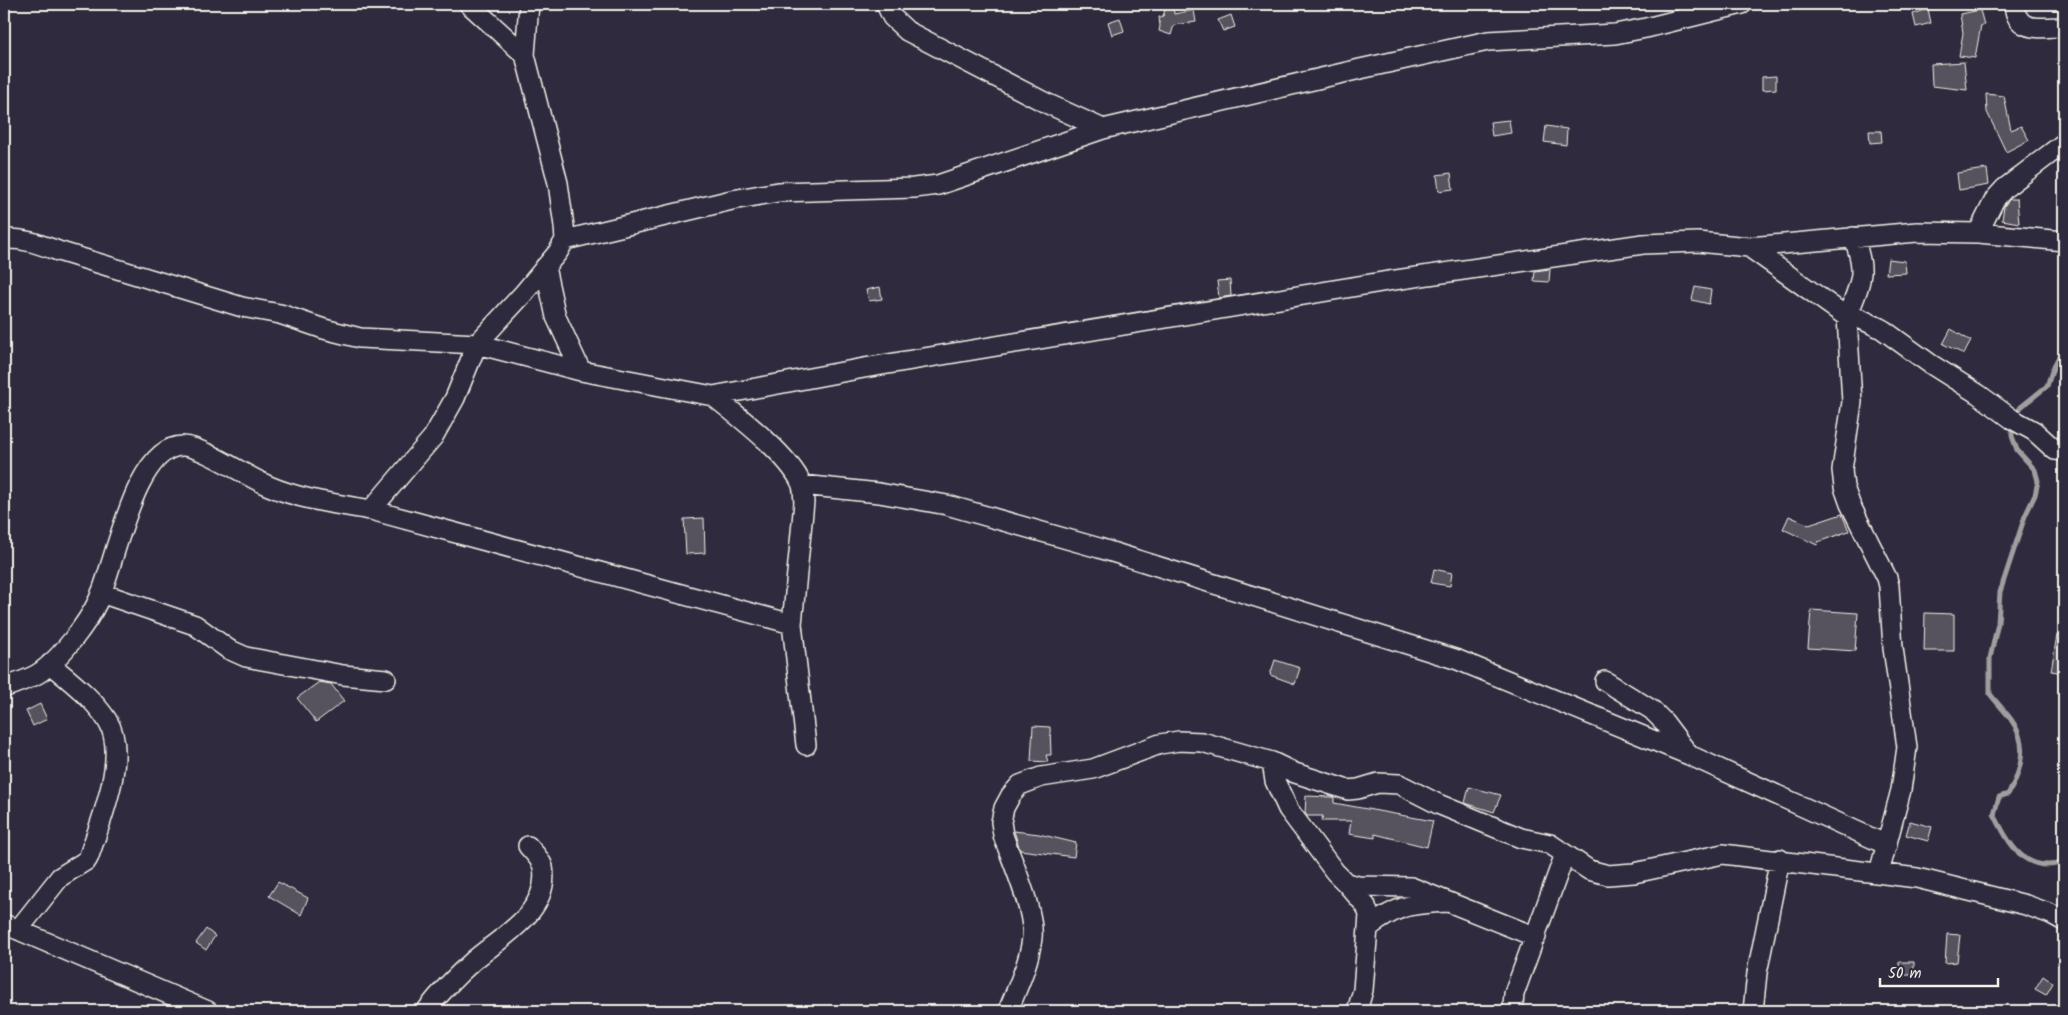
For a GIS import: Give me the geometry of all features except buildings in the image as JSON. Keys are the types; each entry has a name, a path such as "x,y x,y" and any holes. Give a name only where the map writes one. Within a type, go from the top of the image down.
{"street":[{"path":"469,4 525,55"},
{"path":"371,510 433,438 455,398 477,344 545,268 558,252 564,240 558,183 525,55 529,4"},
{"path":"886,4 892,17 907,31 1046,103 1104,129"},
{"path":"564,240 732,200 778,192 914,188 938,185 1104,129 1488,40 1615,34 1742,4"},
{"path":"2014,4 2014,15 2019,22 2029,27 2064,27"},
{"path":"1978,233 1995,199 2005,188 2064,142"},
{"path":"4,239 16,238 34,242 58,251 242,306 280,314 324,329 360,338 477,344 581,371 713,396 874,367 1388,281 1633,246 1698,242 1749,247 1917,232 1978,233 2064,241"},
{"path":"1853,237 1860,254 1862,276 1847,317 1852,402 1842,470 1844,487 1850,504 1890,586 1893,648 1908,747 1901,790 1879,873"},
{"path":"1749,247 1847,317 1861,319 1882,329 2012,419 2034,431 2051,448 2064,451"},
{"path":"545,268 556,317 581,371"},
{"path":"713,396 754,430 794,470 802,485 804,502 792,624 806,745"},
{"path":"4,688 40,673 79,630 98,603 133,498 152,462 166,450 182,446 198,450 269,486 313,501 371,510 792,624"},
{"path":"802,485 879,493 948,505 1099,548 1458,660 1689,755 1887,845"},
{"path":"102,593 195,626 228,649 246,657 343,675 386,679"},
{"path":"50,664 88,698 107,720 114,734 117,752 114,774 87,860 60,877 11,927 208,1011"},
{"path":"1605,681 1652,710 1664,722 1689,755"},
{"path":"1008,1011 1028,958 1032,937 1029,910 1003,835 1001,822 1004,808 1011,794 1020,785 1041,777 1092,769 1160,744 1179,741 1202,742 1272,762 1295,773 1348,790 1378,783 1399,784 1438,804 1521,838 1550,844 1588,870 1608,875 1634,873 1723,854 1780,859 1917,878 2026,905 2064,921"},
{"path":"1272,762 1275,781 1288,809 1335,872 1366,906 1369,915 1369,927 1362,997 1357,1011"},
{"path":"426,1011 465,968 519,924 533,910 540,895 543,881 543,866 528,846"},
{"path":"1515,1011 1513,1006 1514,994 1565,854"},
{"path":"1753,1011 1757,973 1780,859"},
{"path":"1346,883 1358,886 1411,887 1536,936"},
{"path":"1369,927 1389,912 1406,905 1450,902"}],"waterway":[{"path":"2015,416 2021,407 2047,386 2053,368 2064,347"},
{"path":"2012,423 2012,436 2017,450 2035,470 2038,481 2035,495 2025,516 2000,592 1998,623 1990,658 1990,694 2017,729 2022,750 2020,766 2015,781 2008,794 1999,797 1994,814 2012,846 2020,854 2039,864 2050,865 2064,862"}]}
